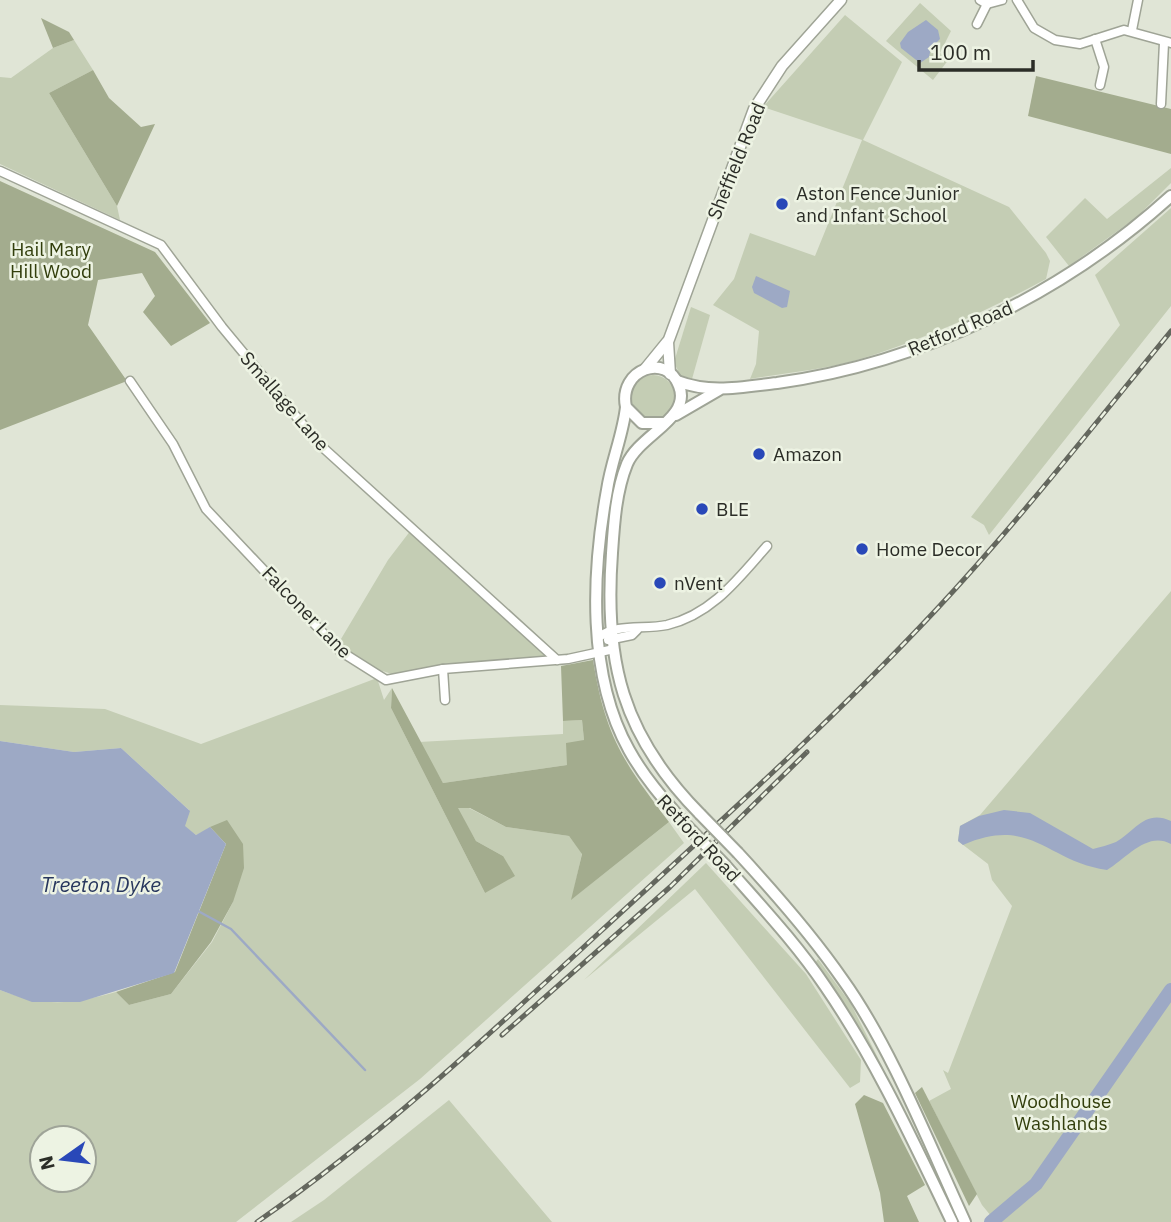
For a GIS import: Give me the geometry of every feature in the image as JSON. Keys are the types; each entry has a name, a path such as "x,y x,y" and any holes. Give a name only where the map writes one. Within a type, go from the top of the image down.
{"main road":[{"name":"Retford Road","path":"674,377 719,390 792,381 902,353 989,318 1068,276 1137,227 1171,196"},
{"path":"645,369 663,369 674,377 681,403 669,420 642,424 626,407 627,384 645,369"},
{"name":"Retford Road","path":"719,390 669,420 636,446 621,480 612,558 612,640 621,688 639,735 665,775 779,898 845,982 892,1067 965,1222"},
{"name":"Retford Road","path":"626,407 602,524 598,579 600,651 612,708 624,741 657,792 726,866 806,960 858,1037 892,1097 952,1222"}],"street":[{"name":"Sheffield Road","path":"645,369 668,342 754,109 782,66 841,0"},
{"path":"977,24 984,2 1002,0"},
{"path":"1017,0 1026,19 1044,35 1073,44 1117,30 1132,30 1168,43 1168,75 1161,104"},
{"path":"1132,30 1138,0"},
{"path":"1095,39 1104,66 1100,85"},
{"name":"Smallage Lane","path":"0,171 161,246 319,444 557,660"},
{"name":"Sheffield Road","path":"668,342 674,377"},
{"name":"Falconer Lane","path":"130,381 173,444 206,509 340,651 388,681 443,669 557,660 600,651 630,627 637,630 668,625 698,614 718,599 767,546"},
{"path":"599,637 612,640"},
{"path":"443,669 445,700"}],"green space":[{"path":"920,3 951,31 940,53 949,59 933,80 886,41"},
{"path":"845,15 902,62 863,140 1009,207 1046,253 1050,261 1046,279 1000,303 906,344 857,360 750,379 756,364 759,331 713,305 734,279 750,233 815,256 862,140 763,107"},
{"path":"41,18 69,32 74,40 53,48"},
{"path":"74,40 93,70 49,93 117,206 120,220 0,164 0,77 11,78 53,48"},
{"path":"93,70 109,98 141,127 155,124 117,206 49,93"},
{"path":"1036,76 1171,109 1171,154 1028,116"},
{"path":"1171,168 1171,183 1137,217 1069,266 1046,237 1085,198 1107,219"},
{"name":"Hail Mary Hill Wood","path":"0,181 155,252 210,323 171,346 143,312 155,296 142,273 98,280 88,325 127,381 0,430"},
{"path":"1171,208 1171,306 989,535 984,525 971,517 1120,325 1095,275"},
{"path":"691,307 710,315 692,379 680,375 674,362"},
{"path":"653,375 669,381 675,397 669,413 653,419 637,413 631,397 637,381"},
{"path":"411,530 545,653 544,656 442,665 392,674 373,668 338,644 388,560"},
{"name":"Woodhouse Washlands","path":"1171,591 1171,1222 996,1222 982,1205 929,1101 951,1089 943,1070 948,1073 1012,906 992,880 988,864 958,841 960,826 980,815"},
{"path":"593,660 610,729 628,765 669,822 571,900 582,854 569,836 506,827 470,808 458,808 476,841 503,856 515,876 485,893 391,708 392,688 443,783 567,765 566,743 584,740 582,720 563,721 561,666"},
{"path":"377,678 384,700 392,688 391,708 485,893 503,856 476,841 457,808 469,808 506,827 569,836 582,853 572,899 669,822 684,843 420,1079 236,1222 0,1222 0,990 44,1002 71,1002 116,992 129,1005 171,994 212,942 233,902 227,821 196,835 184,826 189,810 121,748 74,752 0,741 0,705 105,709 201,744"},
{"path":"582,720 584,740 567,765 443,783 419,742 563,734 563,721"},
{"path":"227,820 243,844 244,868 233,902 211,942 171,994 129,1005 116,992 175,972 226,844 210,827"},
{"path":"706,863 806,974 861,1060 860,1082 850,1088 695,889 584,980"},
{"path":"818,959 851,1004 883,1068 814,964"},
{"path":"922,1087 977,1194 969,1206 915,1093"},
{"path":"864,1095 883,1103 925,1185 907,1196 919,1222 884,1222 880,1193 855,1104"},
{"path":"449,1100 552,1222 291,1222 324,1200"}],"water":[{"path":"926,20 938,30 940,39 931,48 929,57 920,63 901,48 900,43 908,32"},
{"path":"756,276 790,291 787,307 782,308 754,293 752,287"},
{"name":"Treeton Dyke","path":"0,741 74,752 121,748 190,811 185,826 196,835 210,827 226,844 174,973 80,1002 32,1002 0,990"},
{"path":"1004,810 1030,813 1093,849 1116,842 1147,819 1162,818 1171,821 1171,844 1162,841 1145,843 1107,870 1086,865 1023,838 1006,835 987,837 963,845 958,841 960,826 979,816"}],"waterway":[{"path":"198,911 231,929 365,1070"},
{"path":"991,1222 1036,1184 1171,990"}],"railway":[{"path":"257,1222 347,1155 434,1082 519,1007 813,734 895,653 966,577 1171,331"},
{"path":"502,1035 670,887 807,752"}],"place":[{"name":"Aston Fence Junior and Infant School","path":"782,204"},
{"name":"Amazon","path":"759,454"},
{"name":"BLE","path":"702,509"},
{"name":"Home Decor","path":"862,549"},
{"name":"nVent","path":"660,583"}]}
